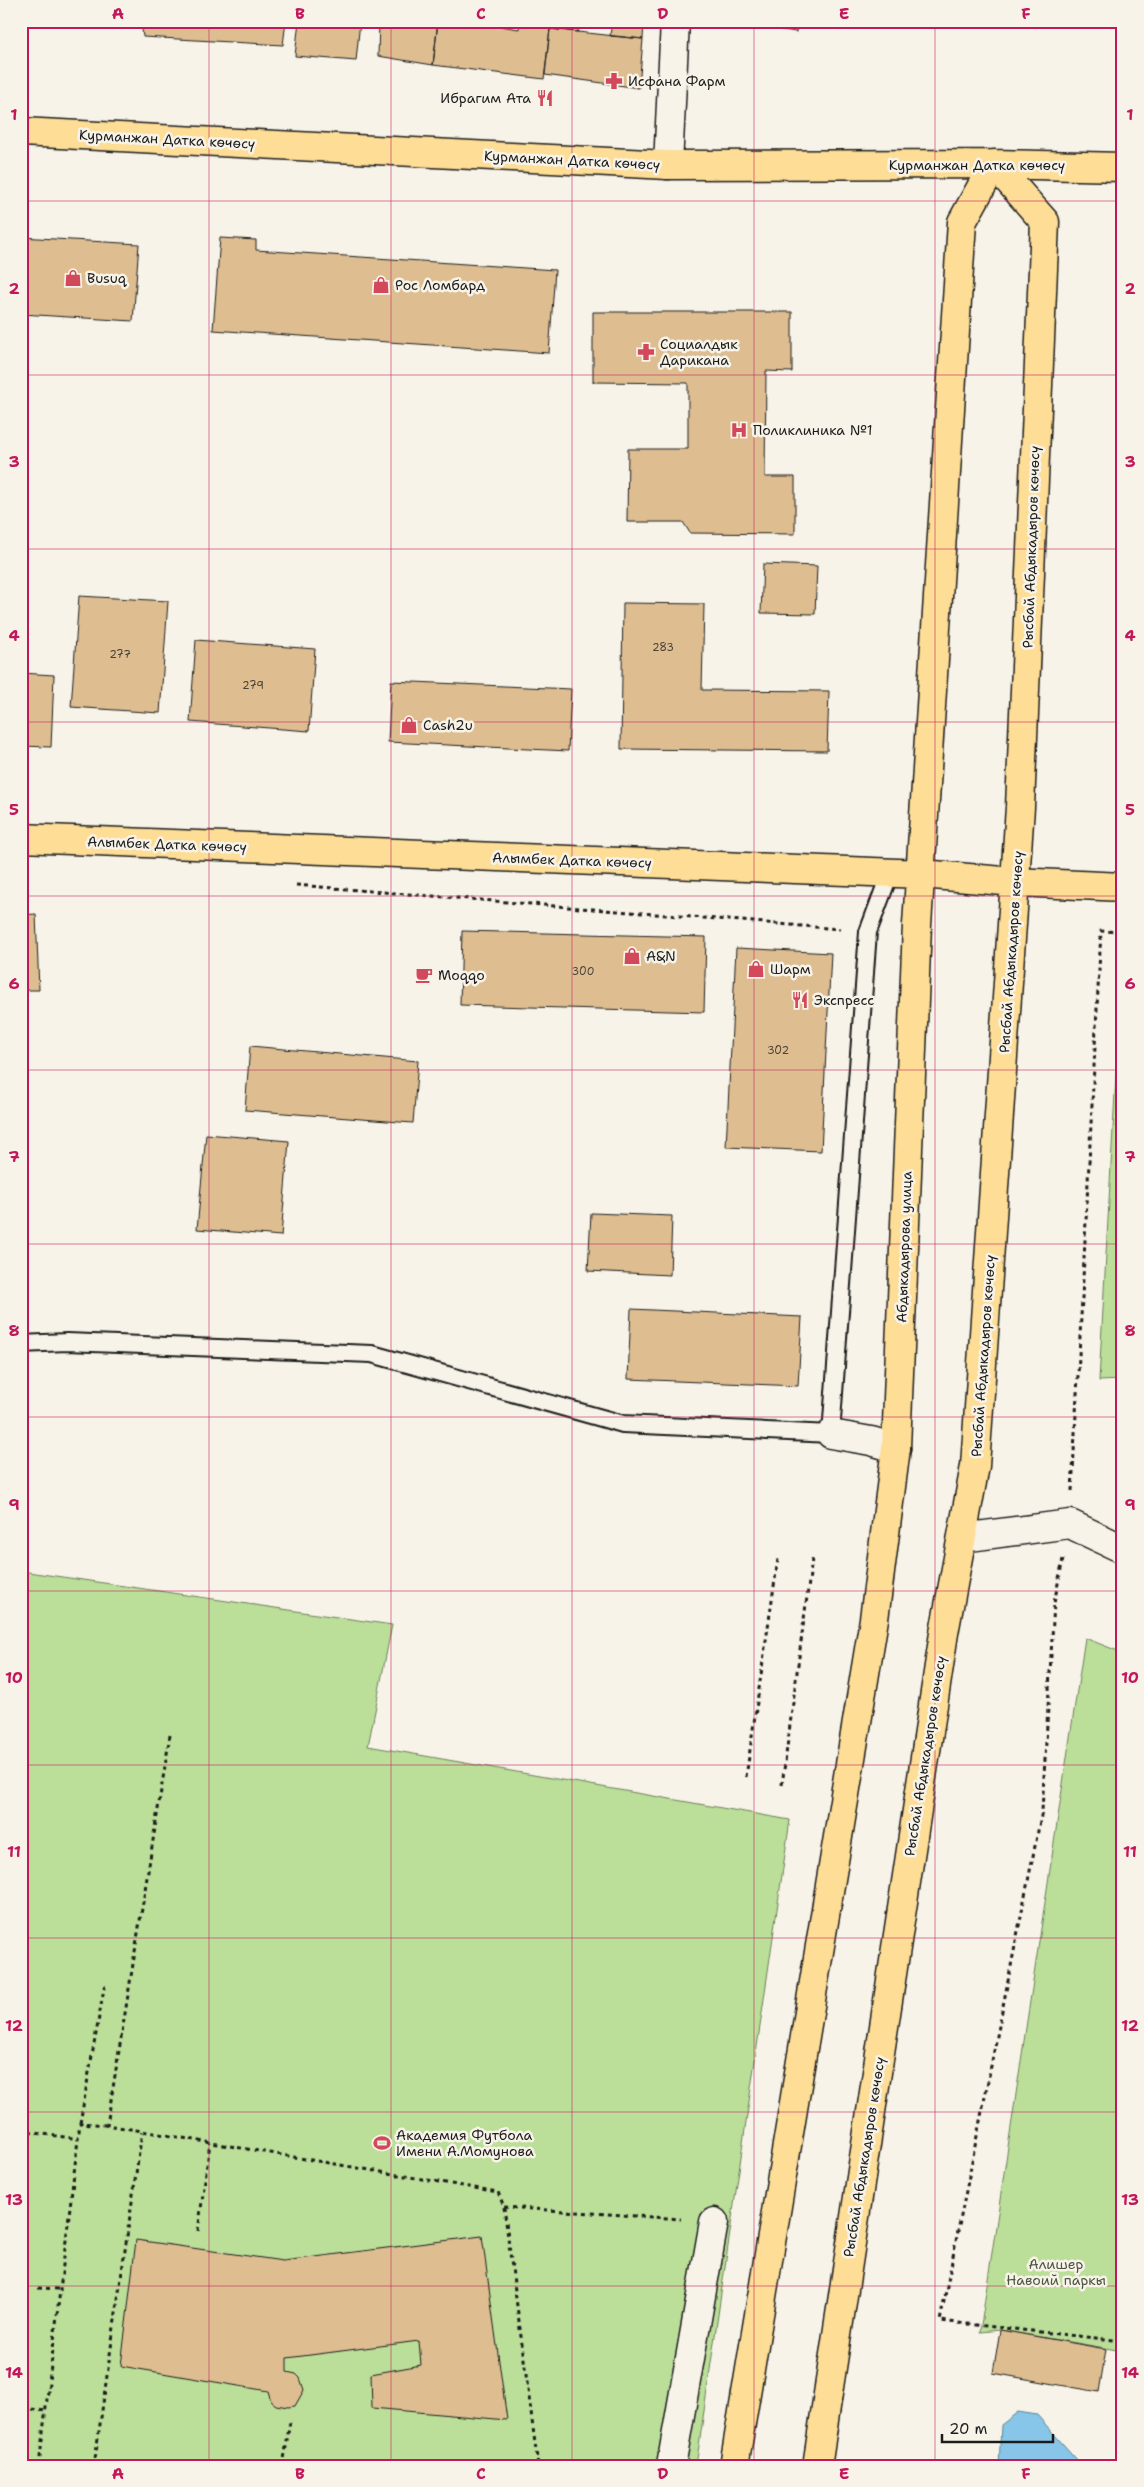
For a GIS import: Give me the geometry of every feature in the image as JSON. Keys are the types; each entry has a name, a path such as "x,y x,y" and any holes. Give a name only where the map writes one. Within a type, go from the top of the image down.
{"main road":[{"name":"Курманжан Датка көчөсү","path":"21,132 668,165 994,164 1123,167"},
{"path":"922,874 962,222 994,164"},
{"name":"Рысбай Абдыкадыров көчөсү","path":"817,2466 944,1633 975,1466 1021,797 1045,222 994,164"},
{"name":"Алымбек Датка көчөсү","path":"21,838 922,874 1015,882 1123,887"},
{"name":"Абдыкадырова улица","path":"734,2466 874,1619 896,1448 917,925 922,874"}],"street":[{"path":"668,165 675,21"},
{"path":"831,1434 871,1440 896,1448"},
{"path":"962,1538 1070,1524 1123,1549"},
{"path":"671,2466 714,2222"}],"lane":[{"path":"21,1344 67,1342 372,1354 623,1424 831,1434 868,932 890,873"}],"path":[{"path":"290,884 868,932"},
{"path":"1123,932 1101,931 1070,1524 1054,1603 1042,1811 940,2321 1123,2341"},
{"path":"746,1777 778,1559"},
{"path":"782,1785 812,1559"},
{"path":"107,2126 170,1735"},
{"path":"39,2466 80,2123 105,1983"},
{"path":"80,2123 498,2192 504,2207 538,2466"},
{"path":"21,2131 79,2139"},
{"path":"94,2466 142,2132"},
{"path":"198,2231 210,2143"},
{"path":"504,2207 714,2222"},
{"path":"38,2288 60,2289"},
{"path":"32,2409 46,2411"},
{"path":"283,2466 290,2421"}],"green space":[{"path":"1123,950 1123,1380 1099,1381"},
{"name":"Академия Футбола Имени А.Момунова","path":"21,1571 392,1625 368,1746 790,1820 696,2466 21,2466"},
{"name":"Алишер Навоий паркы","path":"1085,1638 1123,1653 1123,2351 1000,2330 980,2332"}],"water":[{"path":"1018,2412 1037,2415 1079,2462 1079,2466 999,2466 1001,2425"}],"building":[{"path":"141,21 286,21 283,45 143,37"},
{"path":"299,21 360,21 356,61 295,56"},
{"path":"379,21 438,21 433,65 378,56"},
{"path":"438,21 468,21 519,29 520,21 579,21 578,32 550,29 544,79 433,65"},
{"path":"612,21 644,21 643,39 610,36"},
{"path":"724,21 798,21 796,32"},
{"path":"550,29 643,39 639,88 545,75"},
{"path":"21,237 139,244 133,321 21,314"},
{"path":"220,238 256,240 256,250 555,270 549,353 213,330"},
{"path":"593,312 792,312 792,372 766,371 765,477 795,477 795,534 690,533 683,522 627,522 628,449 688,449 688,383 593,382"},
{"path":"763,564 817,566 815,614 761,613"},
{"path":"79,596 168,601 160,713 71,707"},
{"path":"623,603 704,604 702,690 829,691 827,751 621,749"},
{"path":"196,640 315,649 309,731 190,722"},
{"path":"21,673 54,675 51,747 21,746"},
{"path":"391,681 571,689 568,751 388,742"},
{"path":"36,914 39,990 21,990 21,915"},
{"path":"462,931 706,937 704,1012 460,1005"},
{"path":"736,948 831,953 821,1151 726,1147"},
{"path":"250,1046 418,1061 413,1123 245,1110"},
{"path":"206,1134 289,1141 281,1236 197,1229"},
{"path":"591,1213 672,1216 670,1275 588,1271"},
{"path":"631,1309 802,1317 798,1386 628,1379"},
{"path":"482,2236 507,2420 372,2408 371,2374 421,2365 419,2341 287,2358 287,2372 296,2374 300,2378 304,2390 295,2406 288,2407 276,2405 271,2401 268,2391 121,2366 136,2240 283,2261"},
{"path":"1000,2330 1106,2349 1099,2392 993,2373"}],"place":[{"name":"Исфана Фарм","path":"614,81"},
{"name":"Ибрагим Ата","path":"545,98"},
{"name":"Busuq","path":"73,278"},
{"name":"Рос Ломбард","path":"381,285"},
{"name":"Социалдык Дарикана","path":"646,352"},
{"name":"Поликлиника №1","path":"739,430"},
{"name":"Cash2u","path":"409,725"},
{"name":"A&N","path":"632,956"},
{"name":"Шарм","path":"756,969"},
{"name":"Moqqo","path":"424,975"},
{"name":"Экспресс","path":"800,1000"},
{"name":"Академия Футбола Имени А.Момунова","path":"382,2143"}]}
